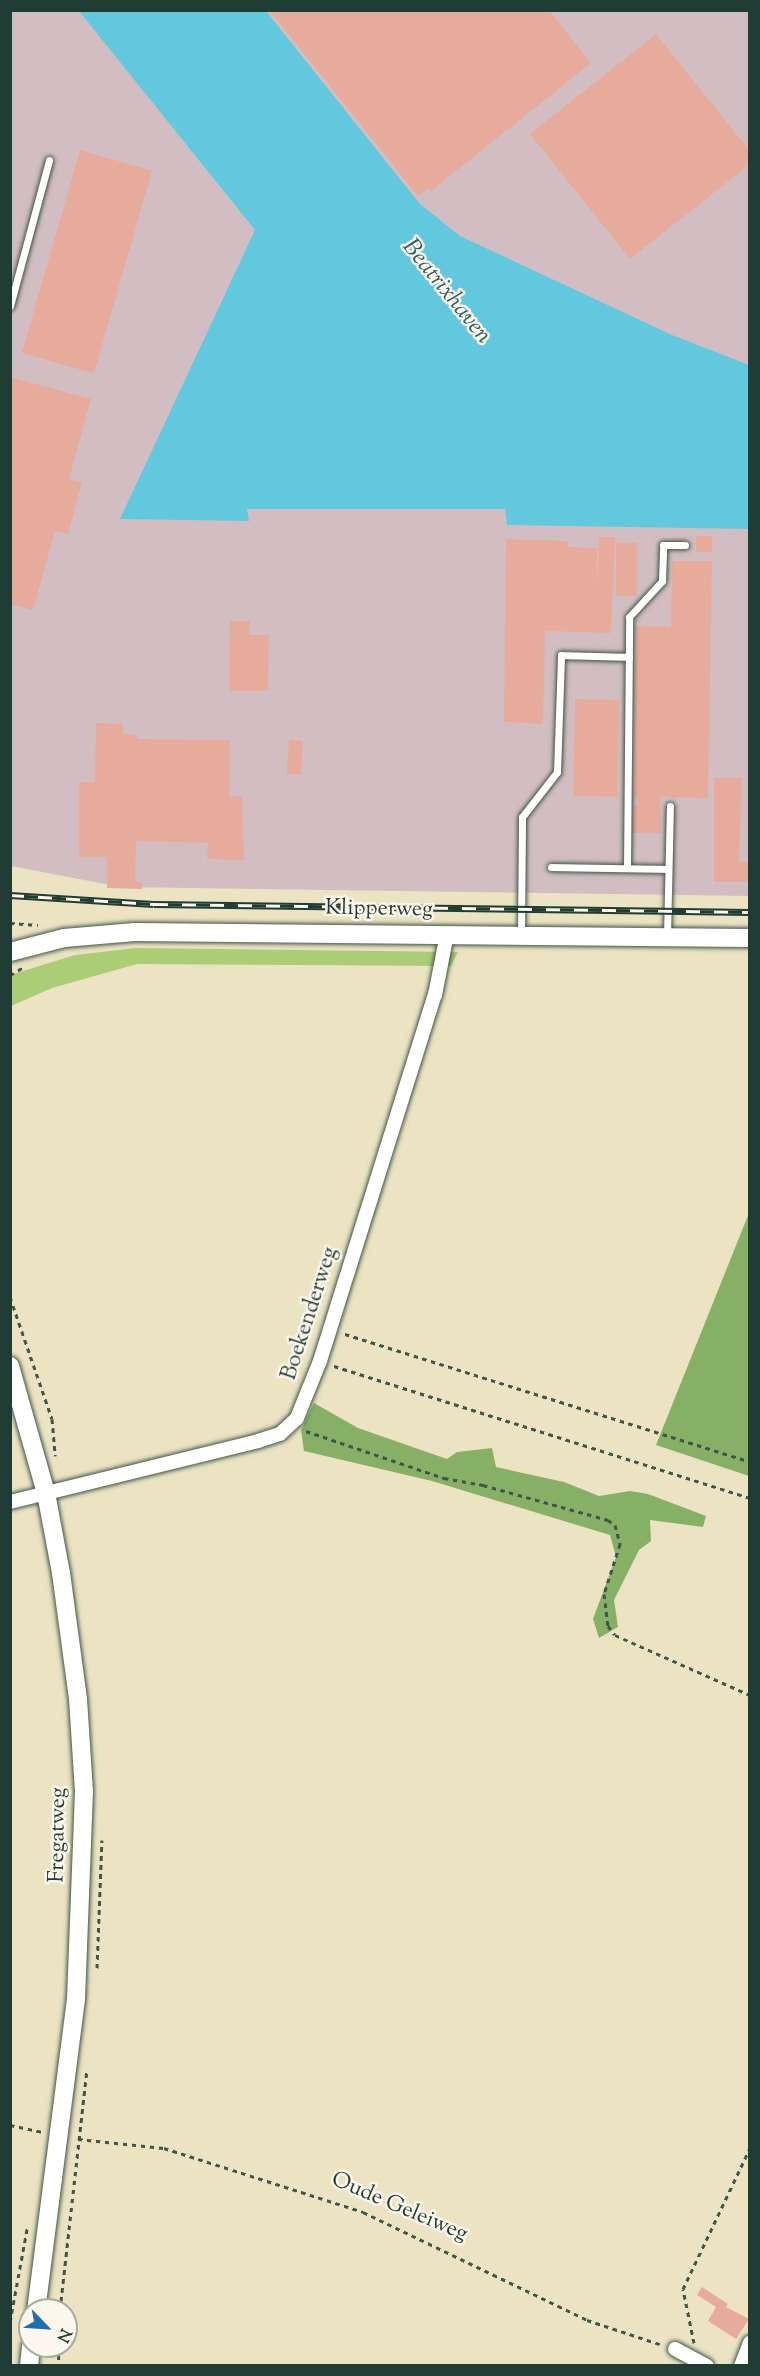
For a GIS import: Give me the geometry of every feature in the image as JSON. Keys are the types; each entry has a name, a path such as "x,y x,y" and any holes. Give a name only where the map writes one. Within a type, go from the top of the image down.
{"street":[{"name":"Klipperweg","path":"10,952 64,938 112,933 750,938"},
{"name":"Boekenderweg","path":"10,1503 258,1441 280,1434 301,1412 320,1361 435,995 447,934"},
{"name":"Fregatweg","path":"10,1366 46,1493 71,1634 84,1791 80,1950 52,2135 37,2298"},
{"path":"741,2366 750,2343"},
{"path":"675,2349 703,2363"}],"lane":[{"path":"10,306 49,160"},
{"path":"627,868 629,617 662,581 663,545 685,545"},
{"path":"520,935 522,817 557,772 561,655 629,657"},
{"path":"667,936 670,806"},
{"path":"551,867 668,869"}],"path":[{"path":"329,1329 750,1462"},
{"path":"320,1361 750,1498"},
{"path":"291,1423 444,1478 483,1485 608,1520 615,1525 620,1544 604,1594 608,1626 615,1635 750,1695"},
{"path":"42,2144 52,2135 45,2120"},
{"name":"Oude Geleiweg","path":"10,2126 52,2135 164,2148 342,2205 422,2238 588,2320 675,2349"},
{"path":"703,2363 692,2349 692,2323 683,2289 750,2148"},
{"path":"10,2322 28,2222"}],"shaded area":[{"name":"Beatrixhaven","path":"10,11 749,11 749,896 121,887 11,866"}],"green space":[{"path":"136,948 458,952 451,966 137,964 52,988 11,1006 10,975 75,955"},
{"path":"749,1213 749,1476 656,1445"},
{"path":"314,1403 358,1428 447,1459 457,1452 492,1448 496,1467 564,1482 599,1496 630,1491 648,1494 706,1516 703,1527 650,1520 651,1541 639,1550 614,1600 618,1627 599,1638 593,1619 616,1557 610,1535 432,1481 304,1451 301,1430"}],"water":[{"path":"79,11 266,11 420,204 460,236 672,335 749,365 749,529 507,525 505,509 247,509 249,521 120,519 255,230"}],"building":[{"path":"269,10 549,10 591,63 431,191 428,188 418,196"},
{"path":"656,34 750,151 750,164 630,259 530,134"},
{"path":"80,150 152,171 94,373 22,353"},
{"path":"10,377 91,399 69,479 82,482 68,534 55,531 33,610 10,604"},
{"path":"696,536 712,536 712,552 696,552"},
{"path":"599,537 615,537 611,633 545,631 543,724 504,722 506,539 568,541 568,547 597,548 597,591"},
{"path":"616,543 637,543 637,596 616,596"},
{"path":"672,561 712,561 708,798 660,797 661,833 631,833 631,806 638,806 638,797 634,797 636,626 671,627"},
{"path":"230,621 250,621 249,635 269,635 268,691 229,691"},
{"path":"575,699 619,700 617,797 573,796"},
{"path":"96,723 123,724 123,734 137,735 137,739 230,740 229,796 242,796 244,860 207,859 208,843 136,841 135,882 142,882 142,889 107,888 107,857 79,857 79,782 95,782"},
{"path":"289,740 303,741 301,775 287,774"},
{"path":"714,778 742,778 739,862 750,862 750,882 714,882"},
{"path":"702,2287 728,2304 726,2307 749,2319 736,2339 708,2321 716,2307 697,2295"}],"railway":[{"path":"10,895 154,904 750,912"}]}
